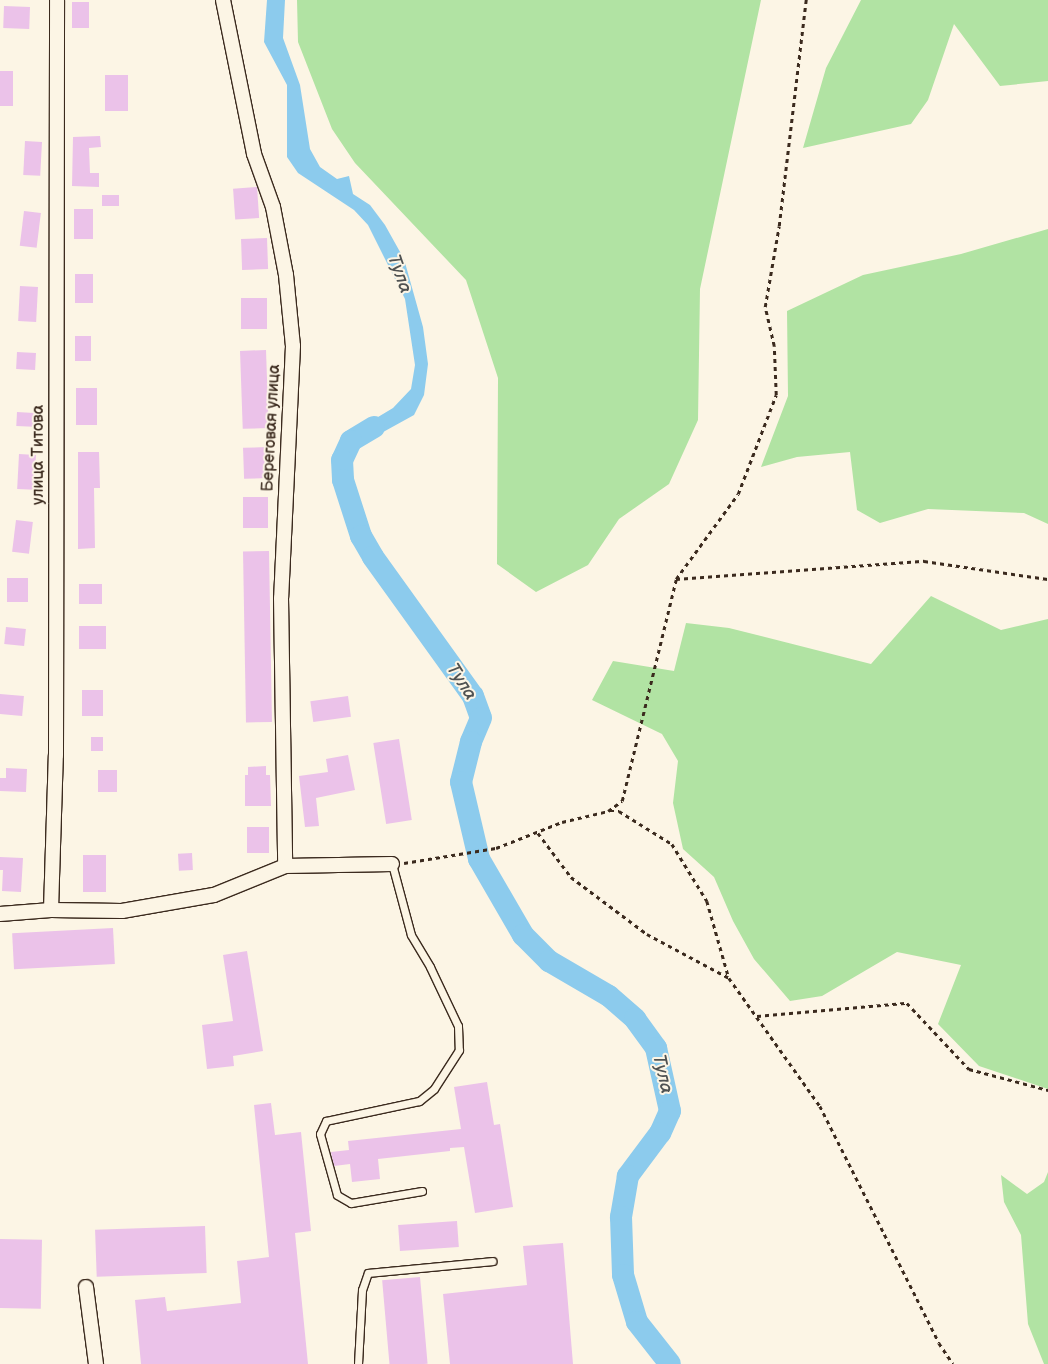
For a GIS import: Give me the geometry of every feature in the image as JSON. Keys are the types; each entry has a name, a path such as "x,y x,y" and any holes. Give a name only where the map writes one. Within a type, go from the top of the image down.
{"street":[{"name":"улица Титова","path":"52,910 56,755 57,0"},
{"name":"Береговая улица","path":"223,0 254,154 273,207 286,274 293,346 281,598 285,866"},
{"path":"0,914 52,910 122,911 214,895 285,866 392,864"},
{"path":"86,1287 96,1364"}],"lane":[{"path":"392,864 411,935 430,967 458,1026 459,1050 434,1089 419,1101 326,1121 320,1134 337,1195 351,1203 422,1191"},
{"path":"358,1364 362,1290 368,1273 492,1261"}],"path":[{"path":"608,811 622,801 676,579 738,494 776,395 774,346 765,307 779,226 806,0"},
{"path":"676,579 924,561 1048,579"},
{"path":"392,864 467,854 496,848 562,822 608,811 618,811 672,844 706,901 729,978 820,1106 939,1343 953,1364"},
{"path":"538,833 571,877 647,934 729,978"},
{"path":"756,1016 907,1003 969,1069 1048,1090"}],"green space":[{"path":"297,0 761,0 700,289 698,420 669,484 619,519 588,565 536,592 497,564 498,378 466,280 355,163 332,129 298,42"},
{"path":"861,0 1048,0 1048,81 1000,86 954,24 928,100 911,124 803,148 826,68"},
{"path":"1048,229 1048,524 1024,513 928,509 880,523 857,510 850,452 797,457 761,467 788,396 787,311 863,275 961,254"},
{"path":"931,596 1001,630 1048,619 1048,1089 979,1066 938,1024 961,965 897,952 822,996 790,1001 754,959 733,921 714,877 683,849 673,803 678,761 662,734 592,700 613,661 674,671 686,623 729,628 871,664"},
{"path":"1048,1172 1048,1364 1044,1364 1028,1324 1021,1235 1004,1202 1001,1175 1027,1194 1044,1182"}],"water":[{"path":"267,0 285,0 283,38 300,85 310,149 320,167 337,179 349,176 353,194 370,205 385,225 404,259 423,327 428,364 424,395 414,415 356,447 344,442 348,435 393,408 411,389 415,365 405,299 368,225 354,210 298,173 287,157 287,85 264,42"}],"building":[{"path":"72,2 89,2 89,28 72,28"},
{"path":"4,6 30,7 29,29 3,28"},
{"path":"0,71 13,71 13,106 0,106"},
{"path":"105,75 128,75 128,111 105,111"},
{"path":"100,136 101,147 89,148 90,173 99,173 99,187 72,186 73,137"},
{"path":"25,141 42,142 40,176 23,175"},
{"path":"257,187 259,218 235,220 233,189"},
{"path":"102,195 119,195 119,206 102,206"},
{"path":"74,209 93,209 93,239 74,239"},
{"path":"24,211 41,213 37,248 20,246"},
{"path":"267,238 268,269 242,270 241,239"},
{"path":"75,274 93,274 93,303 75,303"},
{"path":"20,286 38,287 36,322 18,321"},
{"path":"241,298 267,298 267,329 241,329"},
{"path":"75,336 91,336 91,361 75,361"},
{"path":"266,350 269,428 243,429 240,351"},
{"path":"17,352 36,353 35,370 16,369"},
{"path":"76,388 97,388 97,425 76,425"},
{"path":"17,412 34,413 33,427 16,426"},
{"path":"268,447 269,478 244,479 243,448"},
{"path":"78,452 99,452 100,488 94,488 95,548 78,549"},
{"path":"19,454 36,455 34,490 17,489"},
{"path":"243,497 268,497 268,528 243,528"},
{"path":"16,520 33,522 29,554 12,552"},
{"path":"243,551 269,551 272,722 246,722"},
{"path":"7,578 28,578 28,602 7,602"},
{"path":"79,584 102,584 102,604 79,604"},
{"path":"79,626 106,626 106,649 79,649"},
{"path":"6,627 26,629 24,646 4,644"},
{"path":"82,690 103,690 103,716 82,716"},
{"path":"0,694 24,696 22,716 0,714"},
{"path":"348,696 351,717 313,722 310,701"},
{"path":"91,737 103,737 103,751 91,751"},
{"path":"399,739 412,820 386,824 373,743"},
{"path":"348,755 355,790 316,798 319,826 305,827 299,776 328,772 326,759"},
{"path":"266,766 266,775 270,775 271,806 245,806 245,775 248,775 248,767"},
{"path":"6,768 27,769 26,792 0,791 0,778 6,778"},
{"path":"98,770 117,770 117,792 98,792"},
{"path":"247,827 269,827 269,853 247,853"},
{"path":"192,853 193,870 179,871 178,854"},
{"path":"83,855 106,855 106,892 83,892"},
{"path":"0,857 23,858 21,892 2,891 3,870 0,870"},
{"path":"113,928 115,964 14,969 12,933"},
{"path":"247,951 263,1051 233,1056 234,1066 207,1069 202,1025 233,1021 223,955"},
{"path":"487,1082 494,1125 500,1124 513,1207 475,1213 464,1147 450,1148 450,1151 378,1159 380,1179 352,1182 350,1164 334,1166 331,1152 349,1150 348,1141 461,1129 454,1087"},
{"path":"271,1103 275,1135 301,1132 311,1231 295,1233 308,1364 141,1364 135,1300 165,1297 167,1311 241,1303 237,1261 269,1257 254,1105"},
{"path":"457,1221 459,1247 400,1251 398,1225"},
{"path":"205,1226 207,1273 97,1277 95,1230"},
{"path":"0,1239 42,1240 41,1309 0,1308"},
{"path":"563,1243 573,1364 450,1364 443,1294 527,1285 523,1246"},
{"path":"420,1277 428,1364 389,1364 382,1280"}],"waterway":[{"name":"Тула","path":"374,427 351,441 342,460 343,480 361,536 373,557 473,696 481,718 471,742 461,782 479,859 523,935 549,961 609,996 635,1019 656,1048 670,1111 660,1133 628,1176 621,1217 623,1275 637,1322 670,1364"}]}
